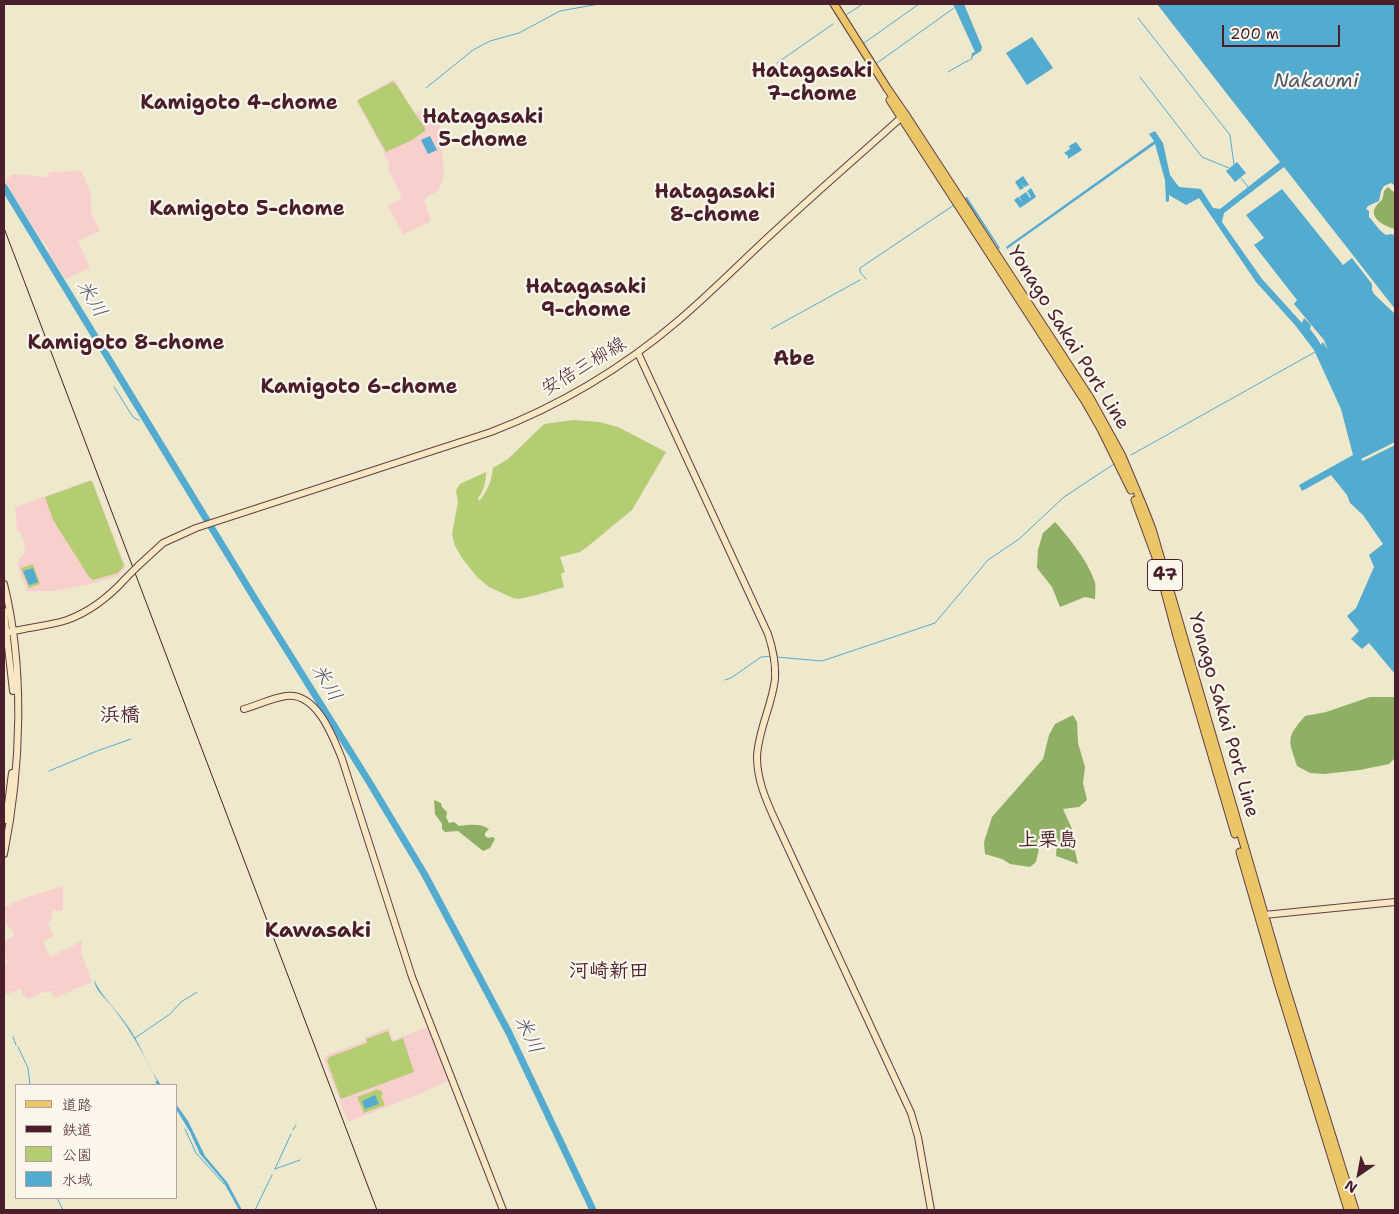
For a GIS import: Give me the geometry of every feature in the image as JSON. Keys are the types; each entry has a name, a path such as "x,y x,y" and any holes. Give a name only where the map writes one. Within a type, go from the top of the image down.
{"main road":[{"name":"Yonago Sakai Port Line","path":"829,4 1064,356 1122,456 1152,530 1264,915 1355,1210"},
{"name":"Yonago Sakai Port Line","path":"834,4 903,116 1085,401 1117,460 1138,507 1160,572 1178,640 1270,953 1348,1210"}],"street":[{"name":"安倍三柳線","path":"8,633 65,620 88,611 105,599 163,543 190,530 457,445 515,423 590,384 638,353 680,319 903,116"},
{"path":"638,353 768,634 773,650 775,680 759,738 757,756 760,780 775,820 911,1112 918,1137 931,1210"},
{"path":"4,584 14,694 11,779 4,831"},
{"path":"4,610 8,633 16,654 17,752 14,794 4,854"},
{"path":"244,709 285,696 299,697 313,706 333,737 412,976 503,1210"},
{"path":"1264,915 1395,902"}],"shaded area":[{"path":"394,79 415,114 421,110 432,125 440,122 444,176 439,190 424,200 430,222 403,234 388,206 402,198 388,169 390,165 384,155 385,153 356,101"},
{"path":"82,171 91,195 91,212 100,231 78,241 90,268 65,279 5,181 13,174 48,177 49,172"},
{"path":"90,480 126,567 119,576 87,585 54,591 27,591 18,567 19,559 25,553 24,541 20,531 17,531 15,507"},
{"path":"63,886 63,910 52,911 52,920 48,922 53,936 43,941 50,957 82,941 81,952 92,982 54,998 51,991 45,991 28,999 21,989 4,995 4,965 8,962 4,954 4,941 14,936 11,928 9,929 4,921 7,917 4,908 24,898"},
{"path":"427,1027 448,1081 348,1122 324,1060 326,1055 365,1041 365,1037 388,1028 393,1040"}],"green space":[{"path":"392,82 395,83 426,130 412,140 386,152 358,100"},
{"path":"1388,187 1395,193 1395,229 1380,222 1374,216 1375,208 1382,200 1384,191"},
{"path":"573,420 599,422 618,427 666,452 632,510 580,552 560,557 565,572 561,574 564,587 533,596 513,598 489,587 477,577 455,546 452,534 458,502 456,490 460,484 486,472 484,486 478,498 479,501 489,486 493,468 508,459 544,424"},
{"path":"92,481 124,566 118,573 93,580 89,577 53,520 45,497"},
{"path":"1055,522 1084,559 1095,583 1095,599 1085,597 1060,607 1052,587 1037,568 1038,550 1043,533"},
{"path":"33,564 40,584 29,588 21,568"},
{"path":"1370,697 1395,697 1395,758 1389,764 1360,770 1324,774 1310,773 1297,766 1290,739 1294,729 1305,716 1326,712"},
{"path":"1073,715 1077,722 1078,743 1085,767 1083,783 1087,800 1079,807 1063,809 1072,829 1066,832 1074,847 1078,864 1056,856 1057,840 1041,840 1036,862 1030,867 1010,864 1002,859 985,854 984,842 992,817 1043,759 1049,735 1055,724"},
{"path":"434,800 441,803 447,812 446,817 449,823 454,822 459,826 478,825 489,829 485,836 495,839 490,848 483,851 458,831 445,832 435,814"},
{"path":"388,1031 392,1042 403,1038 414,1072 341,1099 327,1061 329,1057 367,1043 366,1039"},
{"path":"378,1089 379,1091 381,1090 383,1095 381,1096 385,1105 364,1113 357,1097"}],"water":[{"path":"953,4 964,4 982,47 981,51 973,56 972,59 967,62 971,59 972,53 975,52"},
{"name":"Nakaumi","path":"1157,4 1395,4 1395,189 1391,183 1384,186 1379,201 1368,206 1366,209 1369,211 1369,217 1381,231 1386,235 1395,235 1395,309 1284,167 1224,213 1222,222 1262,279 1302,323 1304,318 1311,325 1310,329 1321,345 1323,342 1328,350 1324,340 1294,304 1297,300 1254,245 1264,238 1246,215 1282,189 1343,265 1352,258 1372,284 1374,294 1395,314 1395,442 1361,459 1363,461 1395,445 1395,674 1369,643 1362,649 1351,639 1359,631 1347,616 1356,608 1374,567 1369,555 1383,544 1363,515 1350,503 1347,495 1331,475 1302,491 1299,485 1353,455 1341,409 1314,350 1295,325 1256,282 1199,198 1186,205 1169,195 1169,201 1166,202 1165,180 1155,144 1007,249 1006,247 1154,141 1149,134 1155,131 1163,143 1170,175 1179,187 1201,189 1213,208 1220,209 1280,162"},
{"path":"1032,37 1053,68 1027,85 1006,53"},
{"path":"430,136 437,150 428,154 421,140"},
{"path":"1076,142 1082,150 1068,159 1068,156 1064,153 1070,149 1069,146"},
{"path":"1237,162 1246,173 1235,182 1226,171"},
{"path":"1023,176 1029,185 1024,187 1020,182 1024,188 1020,190 1015,182"},
{"path":"1031,188 1036,197 1020,208 1014,200 1018,197 1023,203 1019,197 1026,192 1030,198 1027,191"},
{"path":"967,197 1000,248 999,249 965,198"},
{"path":"33,568 38,582 29,585 23,571"},
{"path":"94,980 131,1031 160,1084 155,1082 157,1081 126,1025 95,984"},
{"path":"375,1095 379,1104 365,1109 362,1101"},
{"path":"178,1107 188,1121 205,1156 227,1182 242,1210 239,1210 223,1181 200,1154 178,1112"}],"waterway":[{"path":"426,88 473,50 490,41 519,33 560,11 599,4"},
{"path":"846,15 863,4"},
{"path":"864,43 919,4"},
{"path":"877,63 954,8"},
{"path":"1138,18 1230,135 1234,165"},
{"path":"777,63 833,24"},
{"path":"948,72 967,61"},
{"path":"1140,77 1202,157 1229,168"},
{"path":"1241,178 1248,187"},
{"name":"米川","path":"4,187 425,875 509,1033 593,1210"},
{"path":"866,279 860,272 860,268 954,205"},
{"path":"771,329 860,280"},
{"path":"1131,455 1315,352"},
{"path":"114,387 133,417 139,420"},
{"path":"776,657 822,661 935,623 988,560 1019,539 1064,497 1114,464"},
{"path":"725,680 731,678 761,657 772,656"},
{"path":"49,771 131,739"},
{"path":"135,1038 170,1014 181,1002 197,992"},
{"path":"13,1037 16,1045"},
{"path":"18,1047 28,1068 30,1084"},
{"path":"293,1130 296,1125"},
{"path":"185,1129 196,1153 224,1184"},
{"path":"275,1169 291,1134"},
{"path":"275,1169 300,1160"},
{"path":"255,1210 272,1175"},
{"path":"58,1199 63,1210"}],"railway":[{"path":"4,228 377,1210"}],"district":[{"name":"Hatagasaki 7-chome","path":"812,84"},
{"name":"Kamigoto 4-chome","path":"239,104"},
{"name":"Hatagasaki 5-chome","path":"483,130"},
{"name":"Hatagasaki 8-chome","path":"715,204"},
{"name":"Kamigoto 5-chome","path":"247,210"},
{"name":"Hatagasaki 9-chome","path":"586,300"},
{"name":"Kamigoto 8-chome","path":"126,344"},
{"name":"Abe","path":"794,360"},
{"name":"Kamigoto 6-chome","path":"359,388"},
{"name":"浜橋","path":"120,716"},
{"name":"上栗島","path":"1048,841"},
{"name":"Kawasaki","path":"318,932"},
{"name":"河崎新田","path":"609,972"}]}
